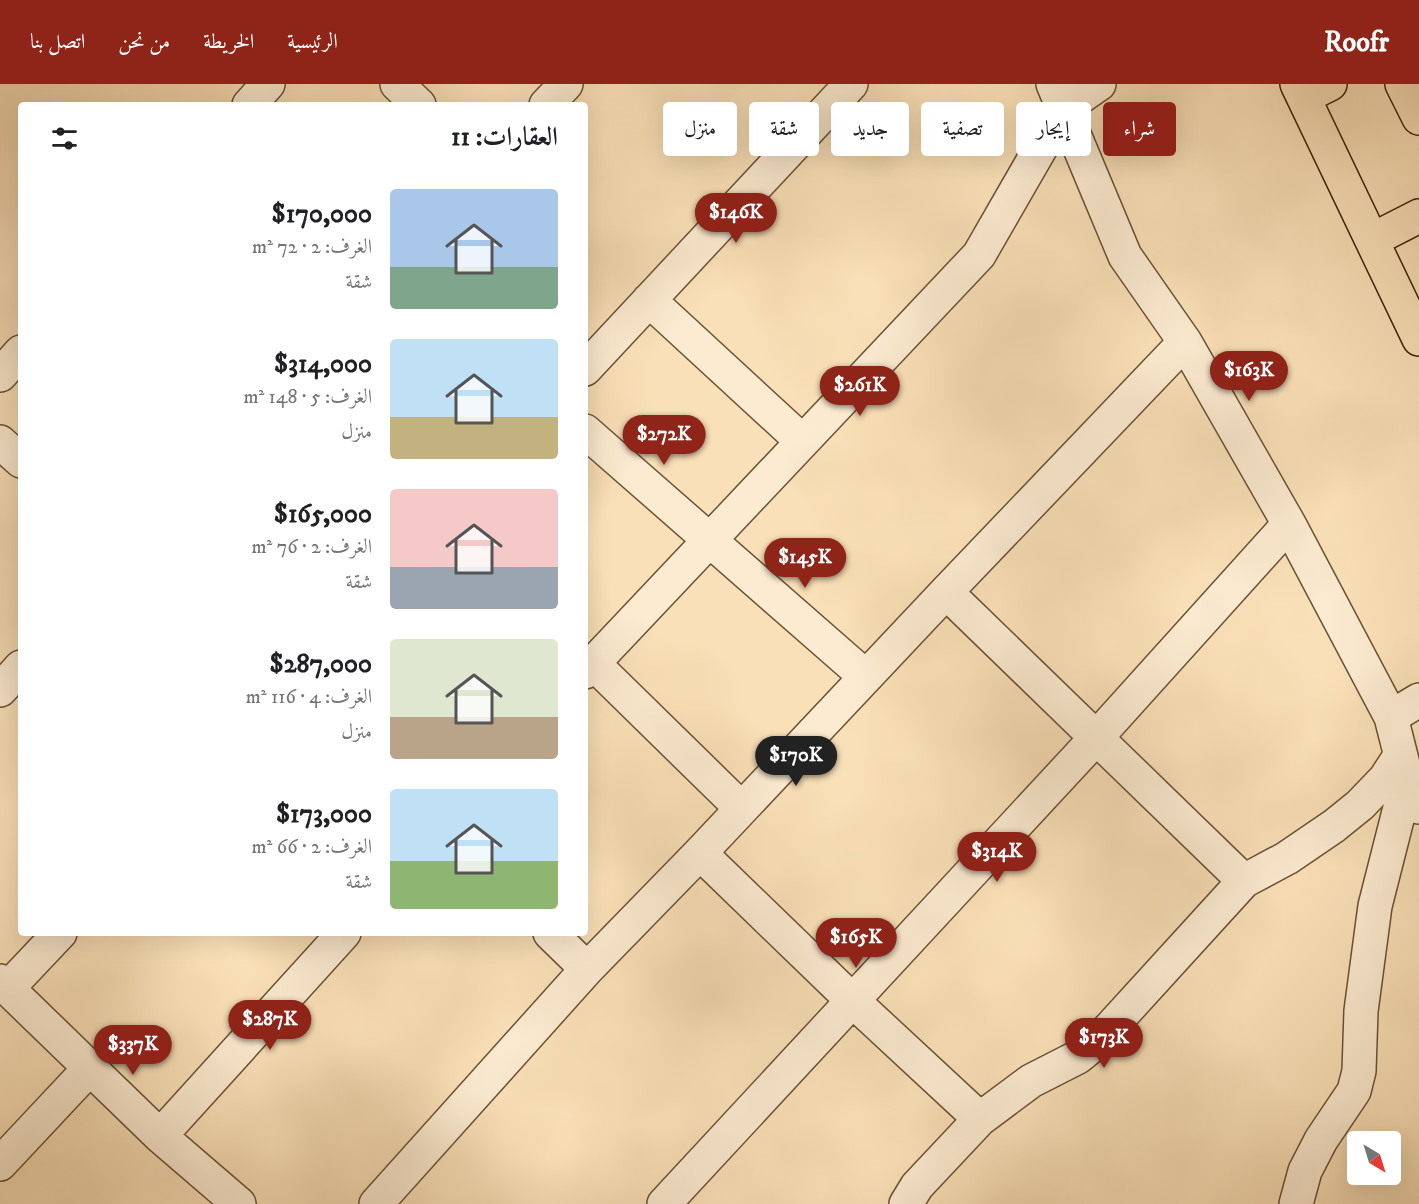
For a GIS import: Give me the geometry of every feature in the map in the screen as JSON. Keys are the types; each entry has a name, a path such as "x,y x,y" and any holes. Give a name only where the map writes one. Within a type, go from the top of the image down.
{"highway":[{"path":"1402,84 1419,118"},
{"path":"1310,88 1372,240 1419,339"},
{"path":"1372,240 1419,216"}],"street":[{"path":"252,102 268,84"},
{"path":"397,84 416,102"},
{"path":"549,102 566,84"},
{"path":"588,366 850,84"},
{"path":"741,808 589,667 979,255 1058,97 1099,84"},
{"path":"1058,97 1125,256 1185,342 1289,524 1391,717 1409,781 1375,906 1361,1011 1359,1071 1354,1091 1321,1140 1305,1171 1296,1204"},
{"path":"649,300 802,441"},
{"path":"376,1204 587,969 1185,342"},
{"path":"0,375 18,355"},
{"path":"588,434 866,677"},
{"path":"0,442 18,458"},
{"path":"682,1198 854,1002 1289,524"},
{"path":"946,591 1244,881"},
{"path":"0,690 18,670"},
{"path":"1391,717 1419,700"},
{"path":"906,1204 917,1186 980,1119 1031,1081 1078,1057 1099,1040 1244,881 1287,858 1334,826 1360,805 1385,779 1409,781"},
{"path":"700,853 854,1002 980,1119"},
{"path":"57,936 4,984 159,1136 239,1204"},
{"path":"159,1136 341,936"},
{"path":"553,936 587,969"},
{"path":"0,1164 89,1069"}]}
